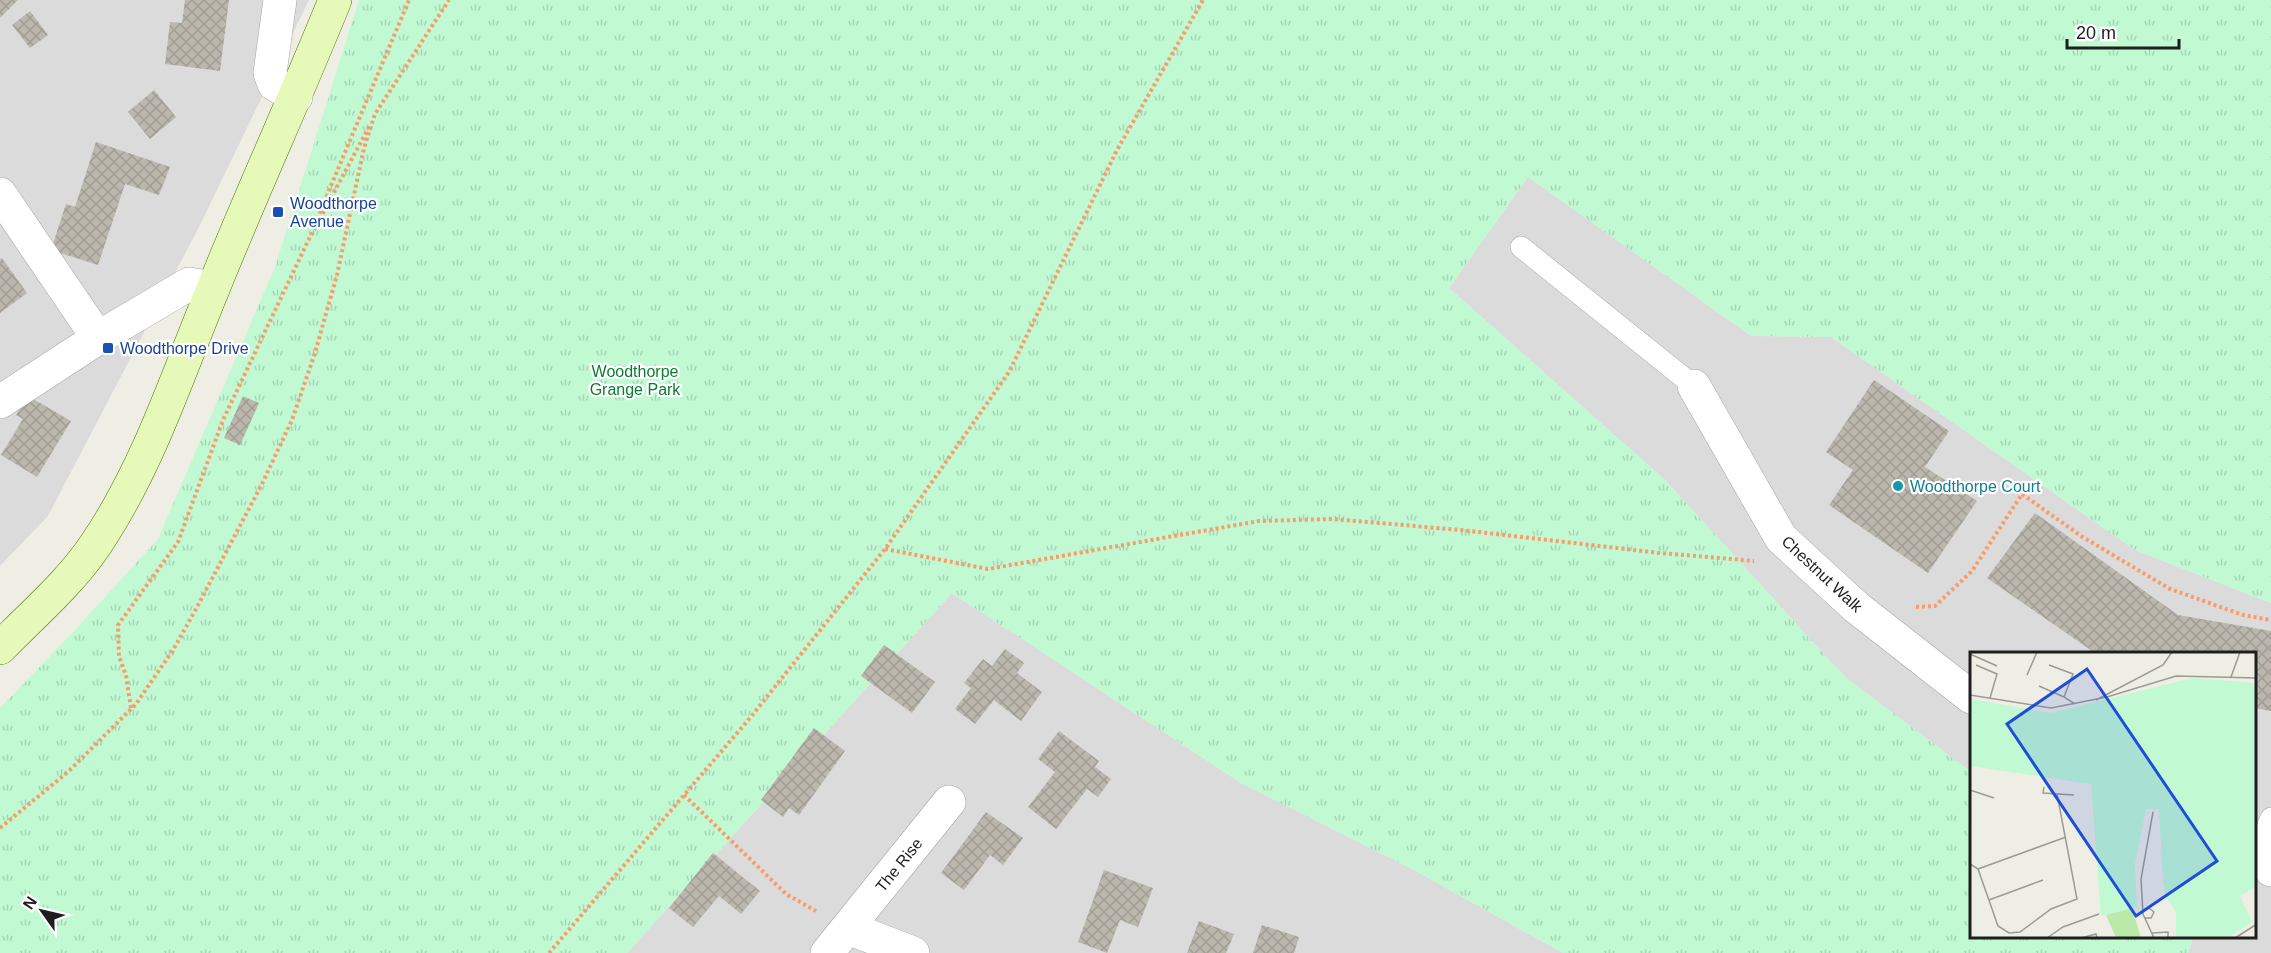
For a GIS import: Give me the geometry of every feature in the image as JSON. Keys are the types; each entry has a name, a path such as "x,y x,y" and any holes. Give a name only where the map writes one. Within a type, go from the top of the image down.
{"street":[{"path":"280,0 270,73 274,84 296,97"},
{"path":"0,648 60,587 94,547 116,512 151,446 213,288 296,97 334,0"},
{"path":"0,194 98,338"},
{"path":"0,402 98,338 189,284 213,288"},
{"name":"Chestnut Walk","path":"1694,386 1781,538 1856,607 1970,696"},
{"name":"The Rise","path":"827,953 949,802"},
{"path":"848,928 913,953"}],"lane":[{"path":"1521,247 1694,386"},
{"path":"2265,862 2265,837 2271,818"}],"path":[{"path":"308,242 410,0"},
{"path":"132,708 126,676 119,656 118,625 178,542 223,420 308,242 375,114 449,0"},
{"path":"549,953 750,718 885,549 1009,372 1117,150 1203,0"},
{"path":"0,828 69,771 132,708 173,650 262,484 292,420 314,356 337,275 364,148 375,114"},
{"path":"1856,607 1935,606 1972,571 2022,494 2081,536 2170,589 2243,615 2271,620"},
{"path":"885,549 988,569 1259,521 1332,519 1461,530 1746,562 1803,560"},
{"path":"684,795 786,894 848,928"}],"shaded area":[{"path":"0,0 309,0 199,227 48,516 0,566"},
{"path":"1528,177 1751,336 1831,337 2135,550 2271,603 2271,953 2188,953 2193,938 2256,938 2256,652 1970,652 1970,771 1845,677 1665,480 1449,288"},
{"path":"952,593 1241,783 1414,870 1563,953 627,953"}],"green space":[{"name":"Woodthorpe Grange Park","path":"359,0 2271,0 2271,603 2135,550 1831,337 1751,336 1528,177 1449,288 1665,480 1845,677 1970,771 1970,938 2193,938 2188,953 1563,953 1414,870 1241,783 952,593 627,953 0,953 0,708 158,539 275,267"}],"building":[{"path":"0,0 18,0 0,18"},
{"path":"185,0 229,0 220,71 165,64 170,22 182,23"},
{"path":"30,11 48,35 30,48 12,25"},
{"path":"154,90 176,117 150,139 128,112"},
{"path":"96,142 170,167 159,195 125,184 98,265 51,250 66,204 75,207"},
{"path":"2,258 27,293 0,313 0,259"},
{"name":"Woodthorpe Court","path":"1874,380 1949,431 1925,467 1977,501 1928,573 1829,505 1853,470 1826,452"},
{"path":"28,396 71,421 37,477 1,455 23,419 16,415"},
{"path":"243,396 259,403 240,445 224,438"},
{"path":"2035,513 2178,615 2271,631 2271,711 2256,708 2256,652 2094,652 1987,578"},
{"path":"884,645 935,682 912,713 861,676"},
{"path":"1005,649 1024,663 1017,673 1042,692 1021,721 994,700 975,724 955,709 971,688 964,683 983,659 992,666"},
{"path":"814,728 845,751 799,815 789,808 783,817 761,800"},
{"path":"1059,731 1099,761 1095,767 1111,779 1098,797 1087,789 1056,829 1028,807 1055,772 1038,759"},
{"path":"986,812 1023,838 1003,865 990,855 964,890 941,873"},
{"path":"713,853 760,891 741,914 719,896 693,927 669,908"},
{"path":"1104,870 1153,888 1138,927 1120,920 1107,953 1078,942"},
{"path":"1199,921 1234,934 1226,953 1187,953"},
{"path":"1262,925 1299,937 1294,953 1253,953"}],"place":[{"name":"Woodthorpe Avenue","path":"278,212"},
{"name":"Woodthorpe Drive","path":"108,348"},
{"name":"Woodthorpe Court","path":"1898,486"}]}
